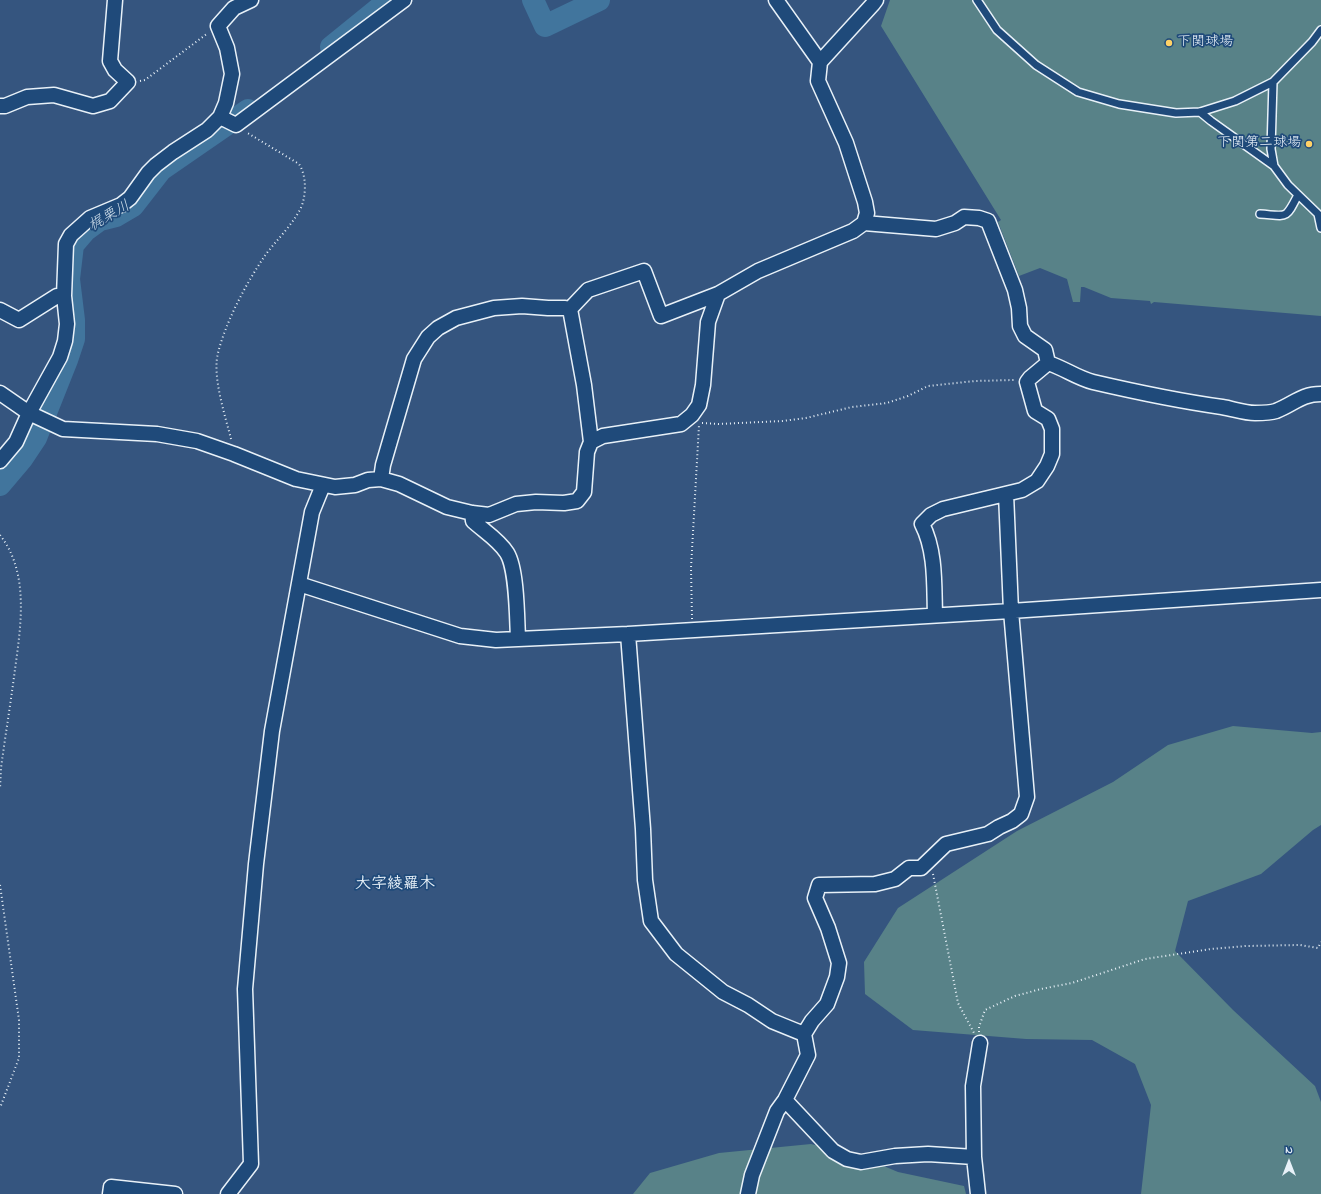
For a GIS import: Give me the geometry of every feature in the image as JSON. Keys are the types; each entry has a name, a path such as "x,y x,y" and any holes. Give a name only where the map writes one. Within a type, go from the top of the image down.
{"street":[{"path":"0,106 5,106 28,97 54,95 93,106 110,101 128,82 115,70 110,61 115,0"},
{"path":"0,461 16,442 31,415 60,357 65,341 67,324 64,296 66,244 71,235 90,218 121,204 130,198 148,173 156,165 207,130 220,117 226,103 232,74 227,48 218,26 234,8 251,0"},
{"path":"220,117 236,125 404,0"},
{"path":"776,0 820,62"},
{"path":"864,223 866,213 865,202 846,143 818,81 820,62 876,0"},
{"path":"570,309 588,290 644,271 661,316 718,294 758,271 853,231 864,223 936,229 955,223 964,217 979,218 988,221 1015,290 1019,308 1020,326 1025,336 1045,350 1048,363"},
{"path":"591,442 603,436 681,424 692,416 699,405 703,385 708,322 718,294"},
{"path":"0,310 19,320 57,296 64,296"},
{"path":"381,480 383,465 414,359 428,337 438,328 456,318 494,308 522,306 570,309"},
{"path":"0,393 31,415 63,429 157,434 197,441 296,479 335,487 355,485 368,480 381,480 399,484 447,507 472,513 490,515 516,504 564,503 577,500 584,492 587,452 591,442 584,385 570,309"},
{"path":"935,615 932,552 928,536 922,524 931,515 943,509 1022,490 1038,481 1052,454 1052,430 1048,419 1035,411 1026,382 1048,363"},
{"path":"1048,363 1082,379 1093,382 1178,401 1235,409 1246,413 1274,412 1291,404 1303,396 1321,394"},
{"path":"228,1194 251,1164 245,989 256,864 272,731 312,512 323,485"},
{"path":"748,1194 752,1175 777,1112 785,1100 808,1055 804,1034 812,1021 827,1004 837,977 839,963 828,928 815,898 820,885 875,884 895,879 909,868 921,868 946,844 988,834 999,827 1012,822 1021,814 1027,797 1011,611 1006,494"},
{"path":"472,513 473,521 498,542 507,553 513,568 518,639"},
{"path":"299,584 460,636 496,640 628,634 1011,611 1321,590"},
{"path":"628,634 643,829 645,880 651,921 676,954 723,992 748,1004 772,1021 804,1034"},
{"path":"978,1194 974,1157 973,1086 980,1043"},
{"path":"785,1100 834,1151 847,1159 861,1162 895,1156 928,1154 974,1157"},
{"path":"110,1194 111,1187 175,1194"}],"lane":[{"path":"977,0 997,30 1036,65 1078,92 1119,104 1176,113 1200,112 1235,101 1273,82 1312,42 1321,30"},
{"path":"1273,82 1270,149 1274,166"},
{"path":"1200,112 1274,166 1288,186 1318,214 1321,228"},
{"path":"1260,214 1284,216 1288,214 1298,195"}],"path":[{"path":"128,82 145,80 218,26"},
{"path":"234,454 221,400 217,375 216,362 218,352 230,319 240,298 264,257 298,212 303,202 305,182 303,170 299,164 236,125"},
{"path":"692,630 691,568 699,423 718,424 782,421 806,418 852,407 887,403 908,396 928,386 1020,379 1026,382"},
{"path":"0,535 9,546 17,568 21,597 21,624 1,768 0,789"},
{"path":"930,860 958,1003 980,1043"},
{"path":"0,885 19,1020 20,1049 19,1058 0,1108"},
{"path":"980,1043 979,1027 985,1010 1015,996 1041,988 1072,983 1145,959 1211,949 1246,946 1300,945 1318,948 1321,942"}],"green space":[{"path":"890,0 1321,0 1321,316 1154,302 1151,304 1150,301 1111,298 1084,287 1081,287 1080,302 1073,302 1067,279 1040,268 1019,276 998,222 1001,220 881,26"},
{"path":"1233,726 1312,733 1321,732 1321,825 1261,874 1188,901 1175,951 1233,1010 1315,1086 1321,1102 1321,1194 1141,1194 1151,1105 1135,1064 1092,1040 1026,1039 913,1030 865,994 864,962 898,908 1017,831 1113,782 1168,745"},
{"path":"811,1144 860,1156 898,1172 964,1186 966,1194 633,1194 650,1173 719,1153"}],"waterway":[{"name":"梶栗川","path":"331,47 389,0"},
{"name":"梶栗川","path":"533,0 545,26 599,0"},
{"name":"梶栗川","path":"0,485 22,459 36,438 74,339 74,320 69,279 73,245 85,231 100,220 116,216 133,206 161,170 248,110"}],"place":[{"name":"下関球場","path":"1169,43"},
{"name":"下関第二球場","path":"1309,144"}],"district":[{"name":"大字綾羅木","path":"395,885"}]}
